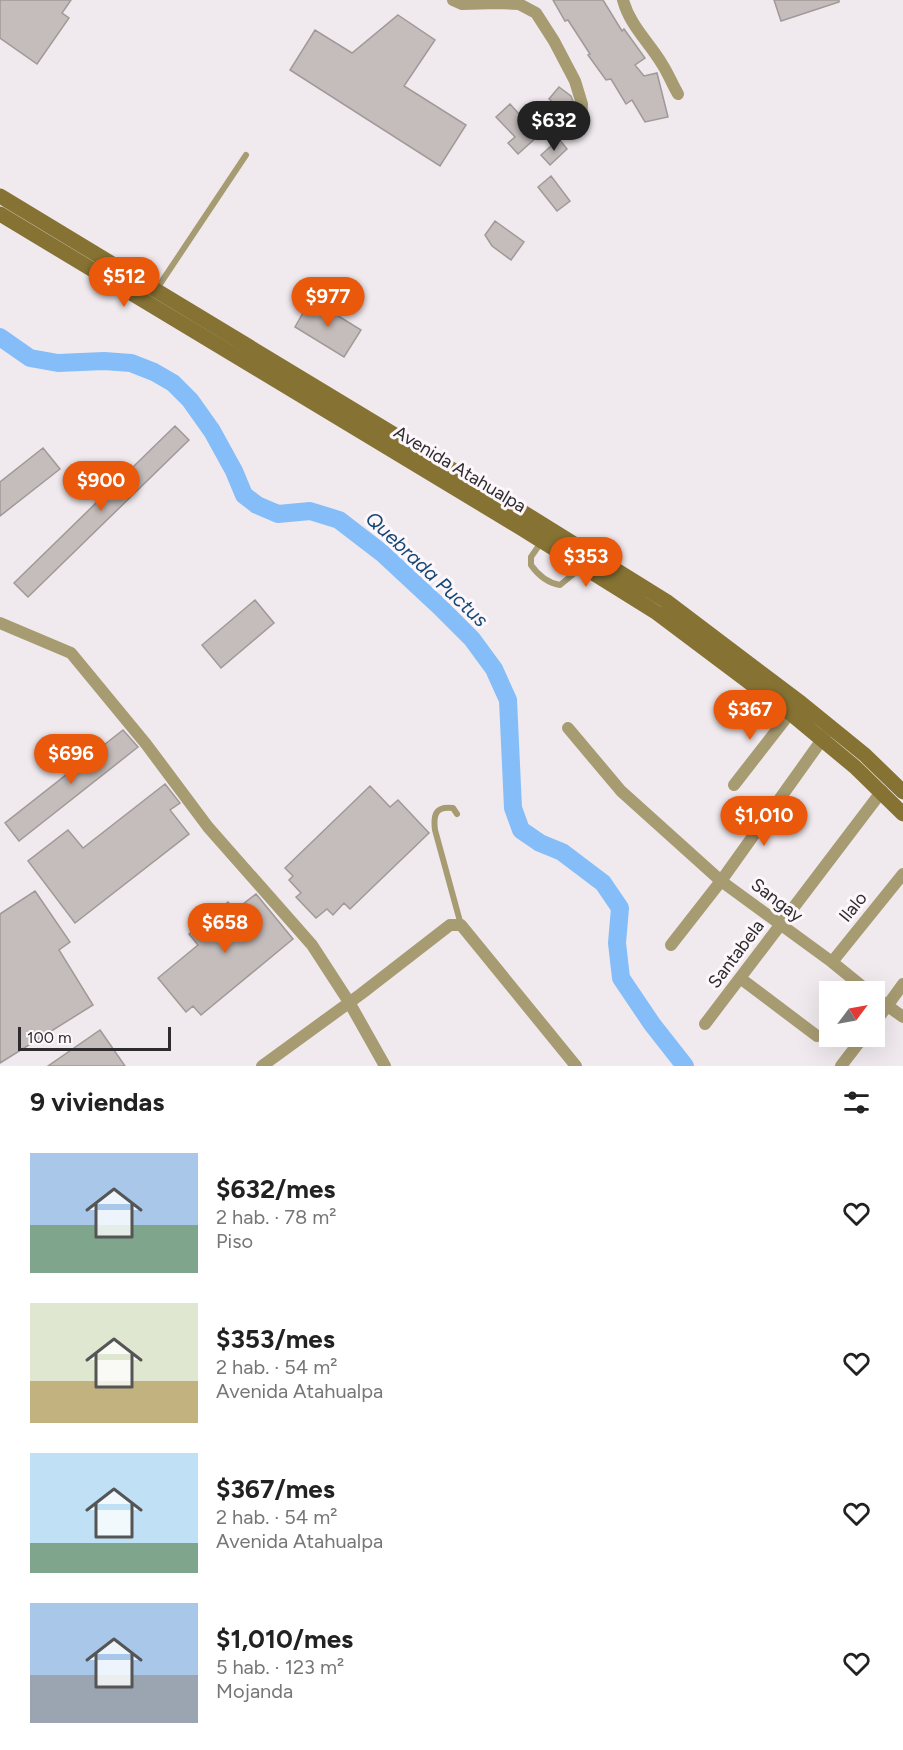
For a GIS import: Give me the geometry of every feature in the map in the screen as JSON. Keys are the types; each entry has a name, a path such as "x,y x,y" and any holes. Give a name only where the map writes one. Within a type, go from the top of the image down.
{"main road":[{"name":"Avenida Atahualpa","path":"0,196 94,262 546,535 590,566 666,601 709,643 790,713 865,755 903,792"},
{"name":"Avenida Atahualpa","path":"0,214 94,262 156,290 333,406"},
{"name":"Avenida Atahualpa","path":"709,643 801,703 855,767 903,814"}],"street":[{"path":"453,0 462,4 519,4 536,13 575,81 582,104 581,125"},
{"path":"623,0 635,27 662,63 678,94"},
{"path":"0,622 71,653 146,744 208,827 312,945 349,1002 385,1066"},
{"path":"734,785 790,713"},
{"name":"Sangay","path":"568,728 621,791 721,881 855,981"},
{"path":"670,945 721,881 826,734"},
{"name":"Santabela","path":"705,1024 882,791"},
{"name":"Ilalo","path":"832,962 903,874"},
{"path":"262,1066 450,925 460,925 576,1066"},
{"path":"740,978 817,1036"},
{"path":"885,1011 903,984"},
{"path":"885,1005 903,1017"},
{"path":"841,1066 856,1047"}],"lane":[{"path":"156,290 246,155"},
{"path":"546,535 531,558 531,565 537,573 553,584 560,585 590,566"},
{"path":"457,814 453,808 444,807 437,812 434,820 460,925"}],"building":[{"path":"0,0 71,0 62,13 69,18 37,64 0,38"},
{"path":"553,0 603,0 622,31 624,29 645,58 635,65 644,76 657,73 668,117 645,122 632,100 626,104 611,79 606,80 588,55 590,54 568,20 565,21"},
{"path":"774,0 839,0 839,2 781,21"},
{"path":"398,15 435,40 404,86 466,125 440,166 290,70 315,30 352,53"},
{"path":"559,87 571,96 573,101 564,112 549,99"},
{"path":"510,104 528,124 538,116 548,127 518,154 508,143 515,137 496,117"},
{"path":"559,139 567,149 550,165 541,155"},
{"path":"551,176 570,201 557,211 538,187"},
{"path":"495,221 524,242 511,260 492,246 485,235"},
{"path":"311,299 361,330 344,357 295,327"},
{"path":"175,426 189,440 28,597 14,583"},
{"path":"43,448 60,469 0,516 0,482"},
{"path":"255,600 274,623 221,668 202,645"},
{"path":"123,730 138,747 19,841 5,823"},
{"path":"165,784 180,803 170,810 189,834 75,923 28,861 68,830 83,848"},
{"path":"370,786 390,807 398,800 429,833 350,909 344,903 333,915 327,909 316,918 296,897 301,893 289,880 293,876 285,868"},
{"path":"35,891 70,942 59,950 93,1005 0,1063 0,914"},
{"path":"256,894 293,939 201,1015 193,1006 186,1012 158,978 198,945 189,934 228,902 235,910"},
{"path":"100,1030 125,1066 48,1066"}],"waterway":[{"name":"Quebrada Puctus","path":"0,337 30,358 58,363 104,361 131,363 173,383 190,400 212,431 244,495 257,505 278,514 310,511 339,520 382,553 472,639 494,669 508,700 513,808 521,830 540,843 562,852 603,883 620,908 617,943 621,978 652,1024 685,1066"}]}
